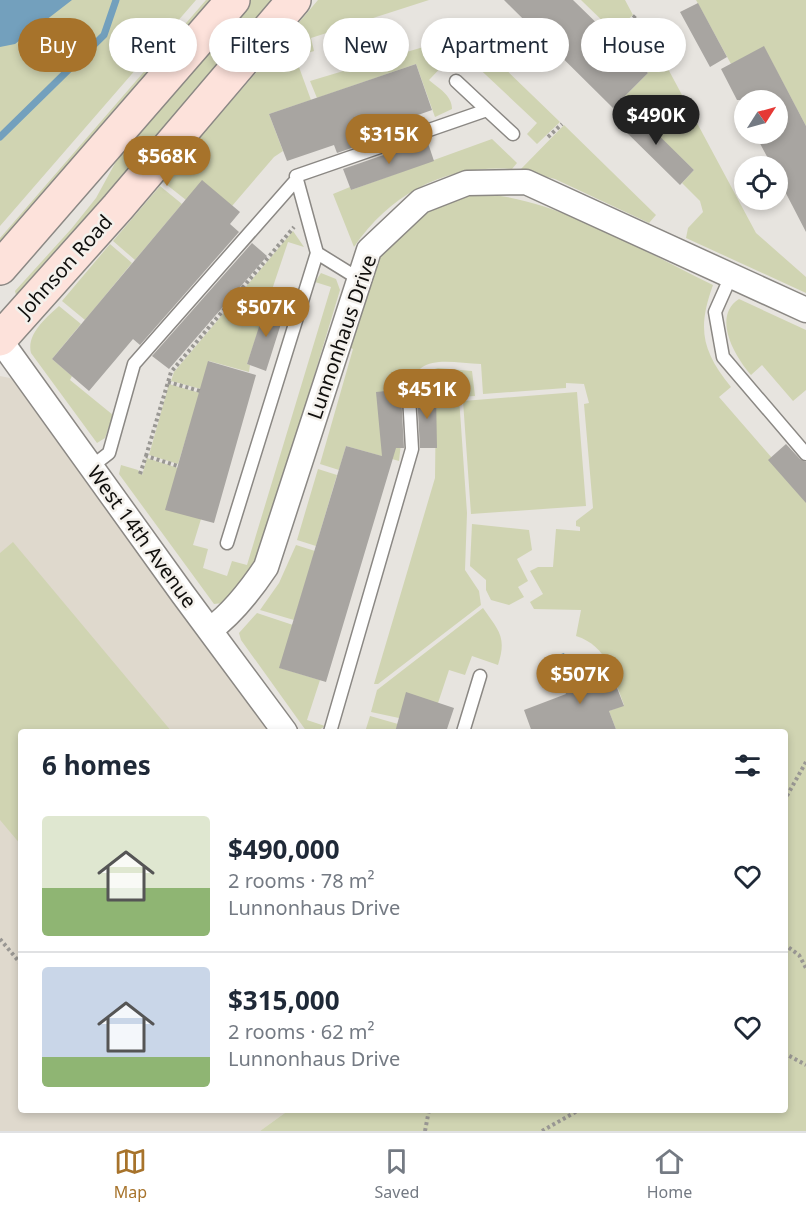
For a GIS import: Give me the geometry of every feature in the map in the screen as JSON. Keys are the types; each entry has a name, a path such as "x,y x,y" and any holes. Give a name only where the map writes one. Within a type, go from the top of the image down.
{"main road":[{"path":"0,268 233,0"},
{"name":"Johnson Road","path":"0,340 118,207 294,0"}],"street":[{"name":"Lunnonhaus Drive","path":"210,630 223,620 247,594 266,567 369,249 421,201 467,183 526,182 806,310"},
{"name":"West 14th Avenue","path":"0,340 283,729"}],"lane":[{"path":"456,81 513,134"},
{"path":"91,467 110,453 134,364 297,179 296,176 487,110"},
{"path":"227,543 317,253 297,179"},
{"path":"317,253 359,279"},
{"path":"731,276 715,312 723,357 806,454"},
{"path":"331,729 412,449 409,396"},
{"path":"464,729 480,676"}],"path":[{"path":"633,18 636,15"},
{"path":"548,137 562,123"},
{"path":"140,474 171,372 296,225"},
{"path":"168,382 200,391"},
{"path":"146,456 178,466"},
{"path":"788,794 806,762"},
{"path":"0,939 18,960"},
{"path":"788,947 799,955 806,968"},
{"path":"788,1055 806,1065"},
{"path":"425,1131 428,1113"},
{"path":"542,1131 574,1113"}],"shaded area":[{"path":"0,376 10,378 19,386 267,729 18,729 18,1113 285,1113 260,1131 0,1131"}],"green space":[{"path":"0,0 196,0 180,18 109,18 109,72 134,72 0,226"},
{"path":"206,0 215,0 197,21 197,18 190,18"},
{"path":"250,0 277,0 261,18 235,18"},
{"path":"318,0 429,0 373,18 323,18 323,34 311,38 311,18 303,18"},
{"path":"581,0 625,0 633,15 630,18 600,18"},
{"path":"696,0 806,0 806,126 764,47 731,64"},
{"path":"421,48 421,72 437,72 429,80 444,92 450,100 452,109 435,117 416,64 409,66 409,51"},
{"path":"209,49 209,72 214,72 18,297 15,291 96,198 119,156 190,72 197,72 197,63"},
{"path":"144,72 152,72 0,247 0,238"},
{"path":"257,72 301,72 311,100 269,114 283,151 274,157 232,206 186,200 162,181"},
{"path":"340,72 393,72 317,98 310,81"},
{"path":"483,72 508,72 560,122 537,144 527,134 537,123"},
{"path":"670,72 734,192 734,210 744,210 756,233 806,277 806,293 686,238 688,228 703,212 700,201 682,183 694,170 631,109 628,111 621,100 648,73"},
{"path":"564,125 656,215 649,223 555,179 520,170"},
{"path":"492,139 517,163 512,169 465,172 443,177 422,186 385,211 354,247 333,194 350,187 351,190"},
{"path":"160,186 182,204 135,260 113,241"},
{"path":"494,195 550,208 606,231 713,285 705,314 705,339 708,351 731,387 719,397 806,497 806,1131 260,1131 285,1113 788,1113 788,729 616,729 609,711 624,705 608,663 595,647 576,636 581,610 534,609 530,602 543,594 530,571 538,567 553,567 556,529 580,531 580,527 576,526 576,521 593,508 584,404 589,403 584,384 566,383 566,388 483,394 481,364 434,363 418,371 413,381 412,395 397,395 401,443 399,461 346,446 339,470 320,464 353,349 349,347 380,254 420,216 441,204 469,196"},
{"path":"293,231 304,247 288,242 247,364 250,365 249,372 209,361 201,389 171,381 174,372"},
{"path":"110,244 132,263 85,320 62,301"},
{"path":"321,273 336,279 340,290 265,539 254,567 223,603 214,604 119,474 121,465 138,470 142,475 147,458 178,468 201,519 193,545 208,549 203,568 227,576 232,561 247,565 331,287 315,282"},
{"path":"739,299 806,330 806,390 793,401 762,365 751,375 733,348 729,337 727,316 731,307"},
{"path":"59,306 81,324 52,359 72,376 70,380 113,415 105,438 97,443 31,353 30,346 34,333"},
{"path":"438,368 472,371 475,396 459,397 467,513 465,570 479,591 481,605 378,684 374,684 435,478 436,394 417,394 416,382 421,373"},
{"path":"169,384 200,393 178,464 149,455"},
{"path":"577,392 586,506 471,514 463,401"},
{"path":"318,469 337,475 316,546 297,540"},
{"path":"472,524 529,530 532,550 517,559 528,581 518,587 524,597 509,605 491,600 486,590 486,580 470,566"},
{"path":"13,542 169,729 18,729 18,841 0,820 0,553"},
{"path":"296,545 315,551 294,620 260,610 279,583"},
{"path":"483,608 500,635 502,648 498,665 472,656 465,675 449,670 438,703 399,718 371,712 377,690"},
{"path":"257,613 293,625 280,668 320,680 307,720 325,726 320,729 305,729 241,640 239,633"},
{"path":"370,716 398,724 396,729 366,729"}],"water":[{"path":"0,0 72,0 49,18 18,18 18,42 0,47"},
{"path":"564,653 573,675 549,684 541,661"}],"building":[{"path":"504,0 573,0 591,18 581,18 581,72 648,73 613,108 569,64 569,18 522,18"},
{"path":"698,3 727,57 710,67 686,23 686,18 683,18 680,12"},
{"path":"764,46 787,90 734,90 734,94 721,69"},
{"path":"416,64 432,110 418,115 421,124 337,153 334,145 287,161 269,114 392,72 409,72 409,66"},
{"path":"788,92 806,126 806,232 788,197 788,156 767,156 760,144 788,144"},
{"path":"631,108 694,170 680,185 617,123"},
{"path":"427,140 434,161 351,190 343,169"},
{"path":"202,180 240,212 230,224 239,232 140,345 133,339 89,391 52,359"},
{"path":"252,243 267,256 169,369 152,356"},
{"path":"266,305 285,311 266,371 247,364"},
{"path":"208,361 256,375 214,523 165,510"},
{"path":"396,390 397,395 401,394 404,448 396,448 326,682 279,668 346,446 382,456 376,392"},
{"path":"417,394 436,394 437,448 420,448"},
{"path":"786,444 806,462 806,503 768,460"},
{"path":"607,662 624,706 609,711 616,729 531,729 524,710 566,694 560,680"},
{"path":"406,692 454,708 447,729 396,729"}],"waterway":[{"path":"0,137 104,35 116,0"}]}
